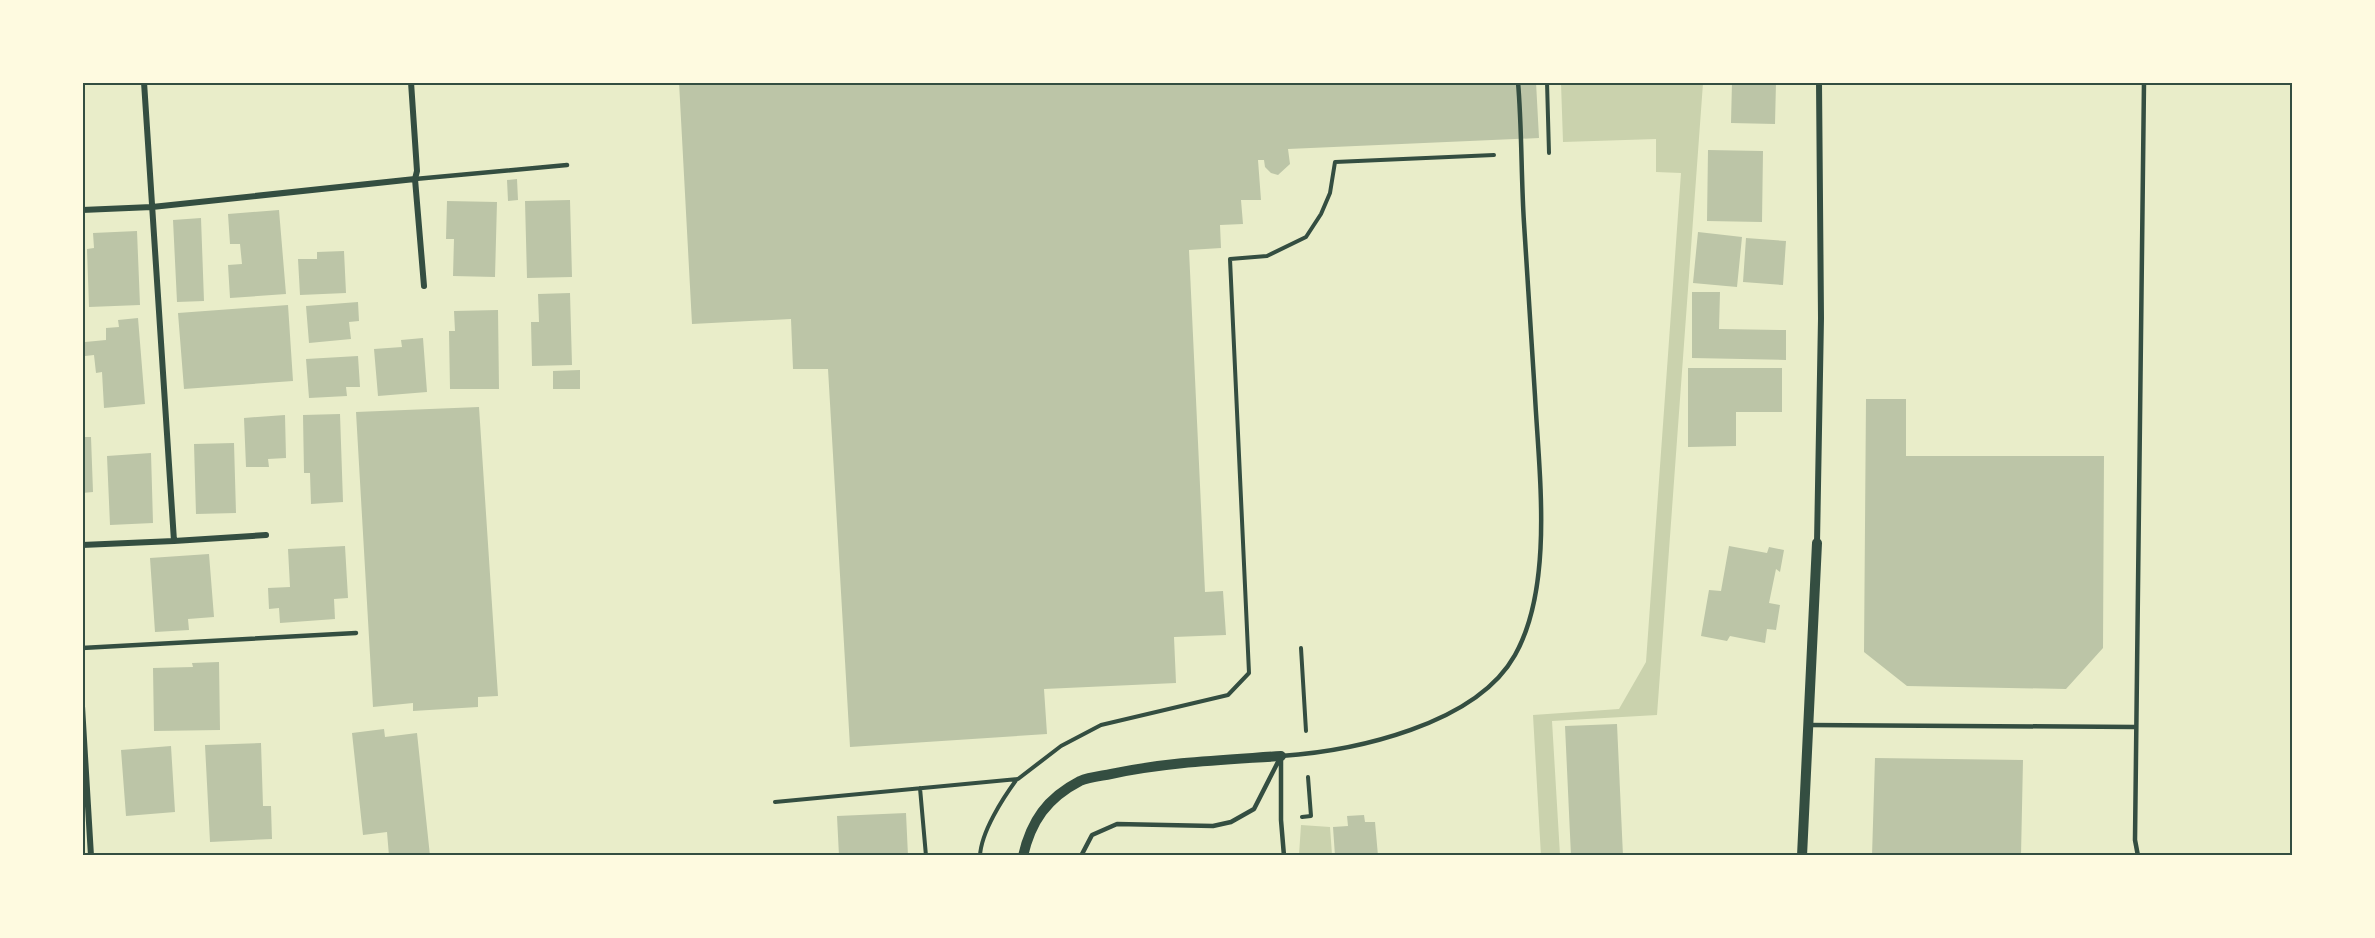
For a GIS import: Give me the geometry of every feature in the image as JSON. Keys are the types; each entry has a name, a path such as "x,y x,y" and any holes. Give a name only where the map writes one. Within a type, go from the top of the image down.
{"street":[{"path":"144,82 174,541"},
{"path":"411,82 424,286"},
{"path":"1802,855 1817,543 1821,318 1819,82"},
{"path":"82,210 152,207 416,179"},
{"path":"82,545 266,535"},
{"path":"82,706 91,855"},
{"path":"1023,855 1026,841 1038,814 1059,795 1082,780 1141,767 1281,756"}],"lane":[{"path":"1281,756 1306,754 1392,736 1435,721 1467,705 1491,686 1515,656 1528,624 1538,580 1540,484 1522,198 1522,139 1518,82"},
{"path":"2138,855 2135,840 2135,727 2144,82"},
{"path":"416,179 567,165"},
{"path":"82,648 356,633"},
{"path":"1809,725 2135,727"},
{"path":"1081,855 1092,835 1117,824 1213,826 1231,822 1254,808 1281,756"},
{"path":"1281,756 1281,820 1284,855"}],"path":[{"path":"1547,82 1549,153"},
{"path":"980,855 1004,796 1018,779 1061,746 1101,724 1228,695 1250,673 1230,259 1267,256 1306,237 1321,214 1330,193 1335,162 1494,155"},
{"path":"1301,648 1306,736"},
{"path":"775,802 1018,779"},
{"path":"920,788 926,855"}],"green space":[{"path":"1561,83 1703,83 1657,715 1552,721 1560,855 1541,856 1533,715 1619,709 1646,662 1681,173 1656,172 1656,139 1563,142"},
{"path":"1301,825 1330,827 1332,855 1299,855"}],"building":[{"path":"679,82 1536,82 1539,138 1288,149 1290,164 1278,175 1271,173 1265,167 1264,160 1258,160 1261,200 1241,200 1243,224 1220,225 1221,248 1189,250 1205,592 1223,591 1226,635 1174,637 1176,683 1044,689 1047,734 850,747 828,369 793,369 791,319 692,324"},
{"path":"1732,82 1776,82 1775,124 1731,123"},
{"path":"1708,150 1763,151 1762,222 1707,221"},
{"path":"517,179 518,200 508,201 507,180"},
{"path":"570,200 572,277 527,278 525,201"},
{"path":"447,201 497,202 495,277 453,276 454,239 446,239"},
{"path":"279,210 286,294 230,298 228,265 242,264 240,244 230,244 228,214"},
{"path":"201,218 204,301 177,302 173,220"},
{"path":"137,231 140,305 89,307 87,249 94,248 93,233"},
{"path":"1698,232 1742,237 1737,287 1693,283"},
{"path":"1746,238 1786,241 1783,285 1743,282"},
{"path":"344,251 346,293 300,295 298,259 317,259 317,252"},
{"path":"1692,292 1720,292 1719,329 1786,330 1786,360 1692,358"},
{"path":"570,293 572,365 532,366 531,322 539,322 538,294"},
{"path":"358,302 359,321 349,322 351,339 309,343 306,306"},
{"path":"288,305 293,381 184,389 178,313"},
{"path":"498,310 499,389 450,389 449,331 455,331 454,311"},
{"path":"138,318 145,404 104,408 102,372 96,373 94,355 85,356 85,342 106,340 106,328 119,327 118,320"},
{"path":"423,338 427,392 378,396 374,349 402,347 401,340"},
{"path":"358,356 360,387 346,387 347,396 309,398 306,359"},
{"path":"1688,368 1782,368 1782,412 1736,412 1736,446 1688,447"},
{"path":"580,370 580,389 553,389 553,371"},
{"path":"1866,399 1906,399 1906,456 2104,456 2103,648 2066,689 1907,686 1864,652"},
{"path":"479,407 498,696 478,697 478,707 413,711 413,703 373,707 356,412"},
{"path":"340,414 343,502 311,504 310,473 304,473 303,415"},
{"path":"285,415 286,458 268,459 269,467 246,467 244,418"},
{"path":"82,437 91,437 93,492 82,493"},
{"path":"234,443 236,513 196,514 194,444"},
{"path":"151,453 153,523 110,525 107,456"},
{"path":"345,546 348,598 334,599 335,619 280,623 279,608 269,609 268,588 290,587 288,549"},
{"path":"1729,546 1767,553 1769,547 1784,550 1780,572 1776,569 1769,603 1780,605 1776,630 1767,629 1765,643 1730,636 1727,641 1701,636 1709,590 1721,591"},
{"path":"209,554 214,617 188,619 189,630 155,632 150,558"},
{"path":"219,662 220,730 154,731 153,668 193,667 192,663"},
{"path":"1617,724 1623,856 1571,856 1565,726"},
{"path":"384,729 385,737 417,733 430,856 389,856 387,832 363,835 352,733"},
{"path":"261,743 263,806 271,806 272,839 210,842 205,745"},
{"path":"171,746 175,812 126,816 121,750"},
{"path":"1875,758 2023,760 2021,856 1872,856"},
{"path":"906,813 908,856 839,856 837,816"},
{"path":"1364,815 1365,822 1375,822 1378,856 1335,856 1333,827 1348,826 1347,816"}]}
